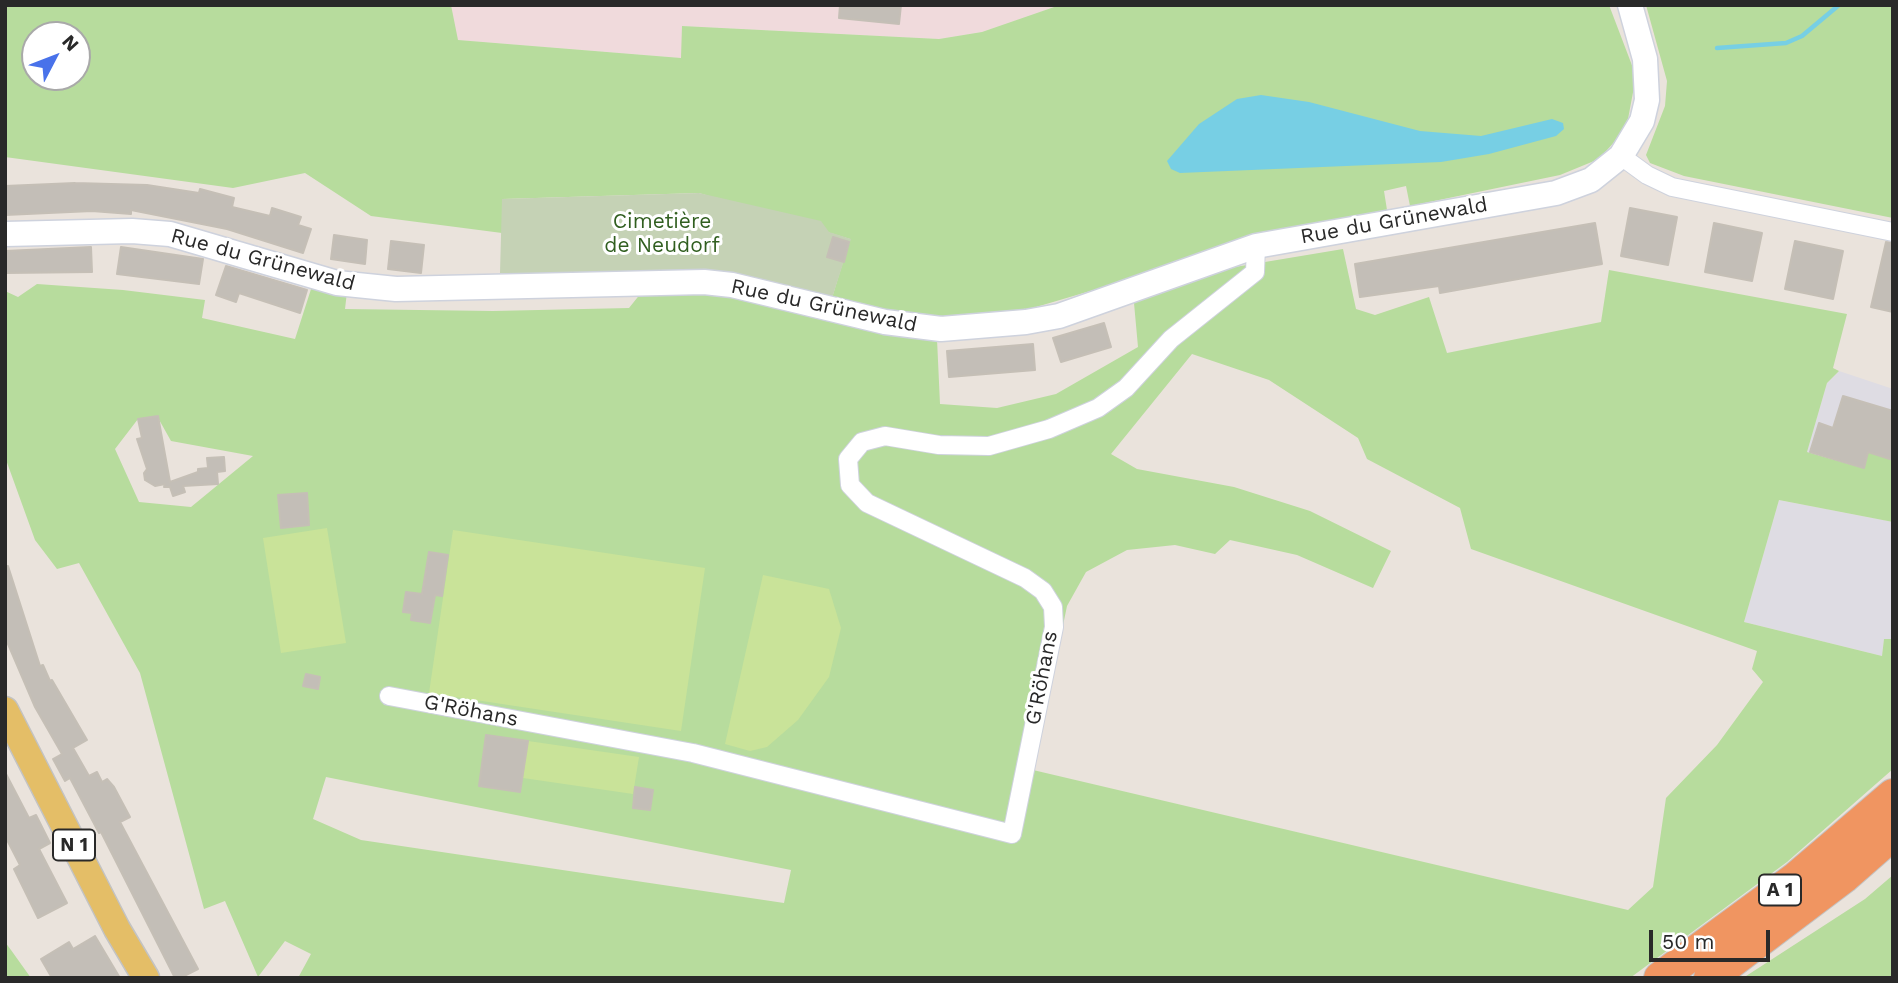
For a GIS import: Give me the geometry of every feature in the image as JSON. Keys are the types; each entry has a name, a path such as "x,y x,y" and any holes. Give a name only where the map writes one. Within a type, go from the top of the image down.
{"highway":[{"name":"A 1","path":"1660,978 1796,878 1893,795"},
{"name":"A 1","path":"1710,978 1844,877 1893,834"},
{"path":"1750,950 1854,888 1893,854"}],"main road":[{"name":"Rue du Grünewald","path":"5,234 132,231 170,234 327,280 396,289 704,282 732,285 885,322 941,329 991,327 1059,316 1256,246 1556,193 1591,180 1621,156 1642,121 1647,100 1645,59 1628,12"},
{"name":"N 1","path":"5,710 117,929 146,978"}],"street":[{"path":"1621,156 1647,175 1672,187 1893,232"},
{"name":"G'Röhans","path":"389,696 693,753 1012,834 1054,627 1053,607 1043,591 1025,578 867,503 850,485 848,459 862,442 885,436 939,445 989,446 1049,429 1098,408 1126,387 1171,339 1255,272 1256,246"}],"shaded area":[{"path":"451,5 1060,5 982,32 939,39 683,26 682,58 457,40"},
{"path":"1839,371 1893,389 1893,460 1868,453 1864,468 1807,452 1827,383"},
{"path":"1779,500 1893,522 1893,639 1884,639 1882,656 1744,622"}],"green space":[{"path":"5,5 451,5 458,40 681,58 682,26 939,39 982,32 1060,5 1609,5 1633,68 1634,87 1628,119 1616,140 1599,159 1560,175 1410,206 1406,186 1384,191 1387,210 1267,233 1124,281 1026,310 944,321 831,301 850,239 699,193 503,199 502,233 371,216 305,173 233,188 5,157"},
{"path":"1646,5 1893,5 1893,218 1684,176 1650,163 1646,155 1665,106 1667,81"},
{"name":"Cimetière de Neudorf","path":"699,193 821,221 829,232 851,239 831,301 697,273 500,273 502,199"},
{"path":"1343,249 1356,309 1375,315 1429,297 1447,353 1601,322 1609,270 1847,314 1833,368 1839,371 1827,383 1807,452 1863,468 1868,452 1893,460 1893,522 1779,500 1744,622 1882,656 1884,639 1893,639 1893,769 1787,862 1630,978 298,978 311,954 285,941 258,977 225,901 204,909 140,673 79,563 57,569 35,540 5,457 5,291 18,297 37,284 123,290 205,300 202,318 295,339 312,286 347,292 345,309 493,311 629,308 641,293 706,290 937,339 940,404 997,408 1056,394 1138,347 1134,303 1235,267","holes":["1192,354 1269,380 1358,438 1367,459 1460,508 1471,549 1757,651 1752,669 1763,682 1717,745 1666,798 1653,887 1628,910 1033,770 1067,606 1086,572 1127,550 1175,545 1215,554 1230,540 1297,555 1373,588 1391,551 1310,511 1234,487 1137,469 1111,454","157,416 171,441 253,456 191,507 139,502 115,449 138,419","326,777 791,870 784,903 361,840 313,819"]},
{"path":"327,528 346,643 281,653 263,538"},
{"path":"453,530 705,568 681,731 429,693"},
{"path":"763,575 829,589 841,628 829,677 798,720 767,747 750,751 725,744"},
{"path":"528,741 639,757 633,794 523,778"},
{"path":"1893,875 1893,978 1743,978 1865,899"},
{"path":"5,942 11,950 31,978 5,978"}],"water":[{"path":"1261,95 1309,102 1420,131 1481,136 1552,119 1563,123 1564,129 1556,136 1489,154 1441,162 1180,173 1171,169 1167,161 1199,124 1237,99"}],"building":[{"path":"840,5 901,5 899,24 839,18"},
{"path":"75,183 147,185 199,193 200,189 234,198 232,207 270,216 272,208 301,217 298,225 311,229 303,253 227,229 131,210 131,214 92,211 5,215 5,186"},
{"path":"1630,208 1677,217 1668,265 1621,256"},
{"path":"1595,223 1602,264 1440,293 1439,286 1360,297 1355,264"},
{"path":"1714,223 1762,233 1752,281 1705,272"},
{"path":"334,235 367,240 365,264 331,259"},
{"path":"833,237 849,242 844,262 827,257"},
{"path":"391,241 424,245 421,273 388,269"},
{"path":"1795,241 1843,251 1833,299 1785,289"},
{"path":"1886,242 1893,243 1893,312 1871,307"},
{"path":"91,247 92,272 5,273 5,251"},
{"path":"121,247 203,259 199,284 117,274"},
{"path":"226,266 307,290 300,313 239,293 236,302 216,295"},
{"path":"1104,323 1111,347 1061,362 1053,338"},
{"path":"1033,344 1035,370 949,377 947,351"},
{"path":"1843,396 1893,411 1893,460 1868,452 1864,468 1810,452 1819,423 1833,428"},
{"path":"158,416 170,482 198,472 198,469 208,468 207,458 224,457 225,471 217,472 218,484 183,486 185,492 173,496 170,487 164,487 165,484 155,486 145,480 144,473 147,469 137,439 142,438 138,419"},
{"path":"307,493 309,525 281,528 278,495"},
{"path":"429,552 448,555 442,596 435,595 430,623 411,620 412,613 403,612 406,592 422,594"},
{"path":"8,566 40,666 43,665 87,740 73,748 89,776 97,772 102,782 107,779 114,787 130,817 120,822 198,969 180,978 175,978 101,832 99,833 70,778 65,781 53,759 62,754 35,707 5,637 5,567"},
{"path":"306,674 320,677 318,689 303,686"},
{"path":"486,735 528,741 520,792 479,786"},
{"path":"5,772 29,818 36,815 50,843 39,849 67,903 38,918 14,869 20,865 5,836"},
{"path":"635,787 653,790 650,810 633,808"},
{"path":"95,936 120,978 52,978 41,959 69,942 73,949"}],"waterway":[{"path":"1717,48 1786,43 1802,36 1839,5"}]}
